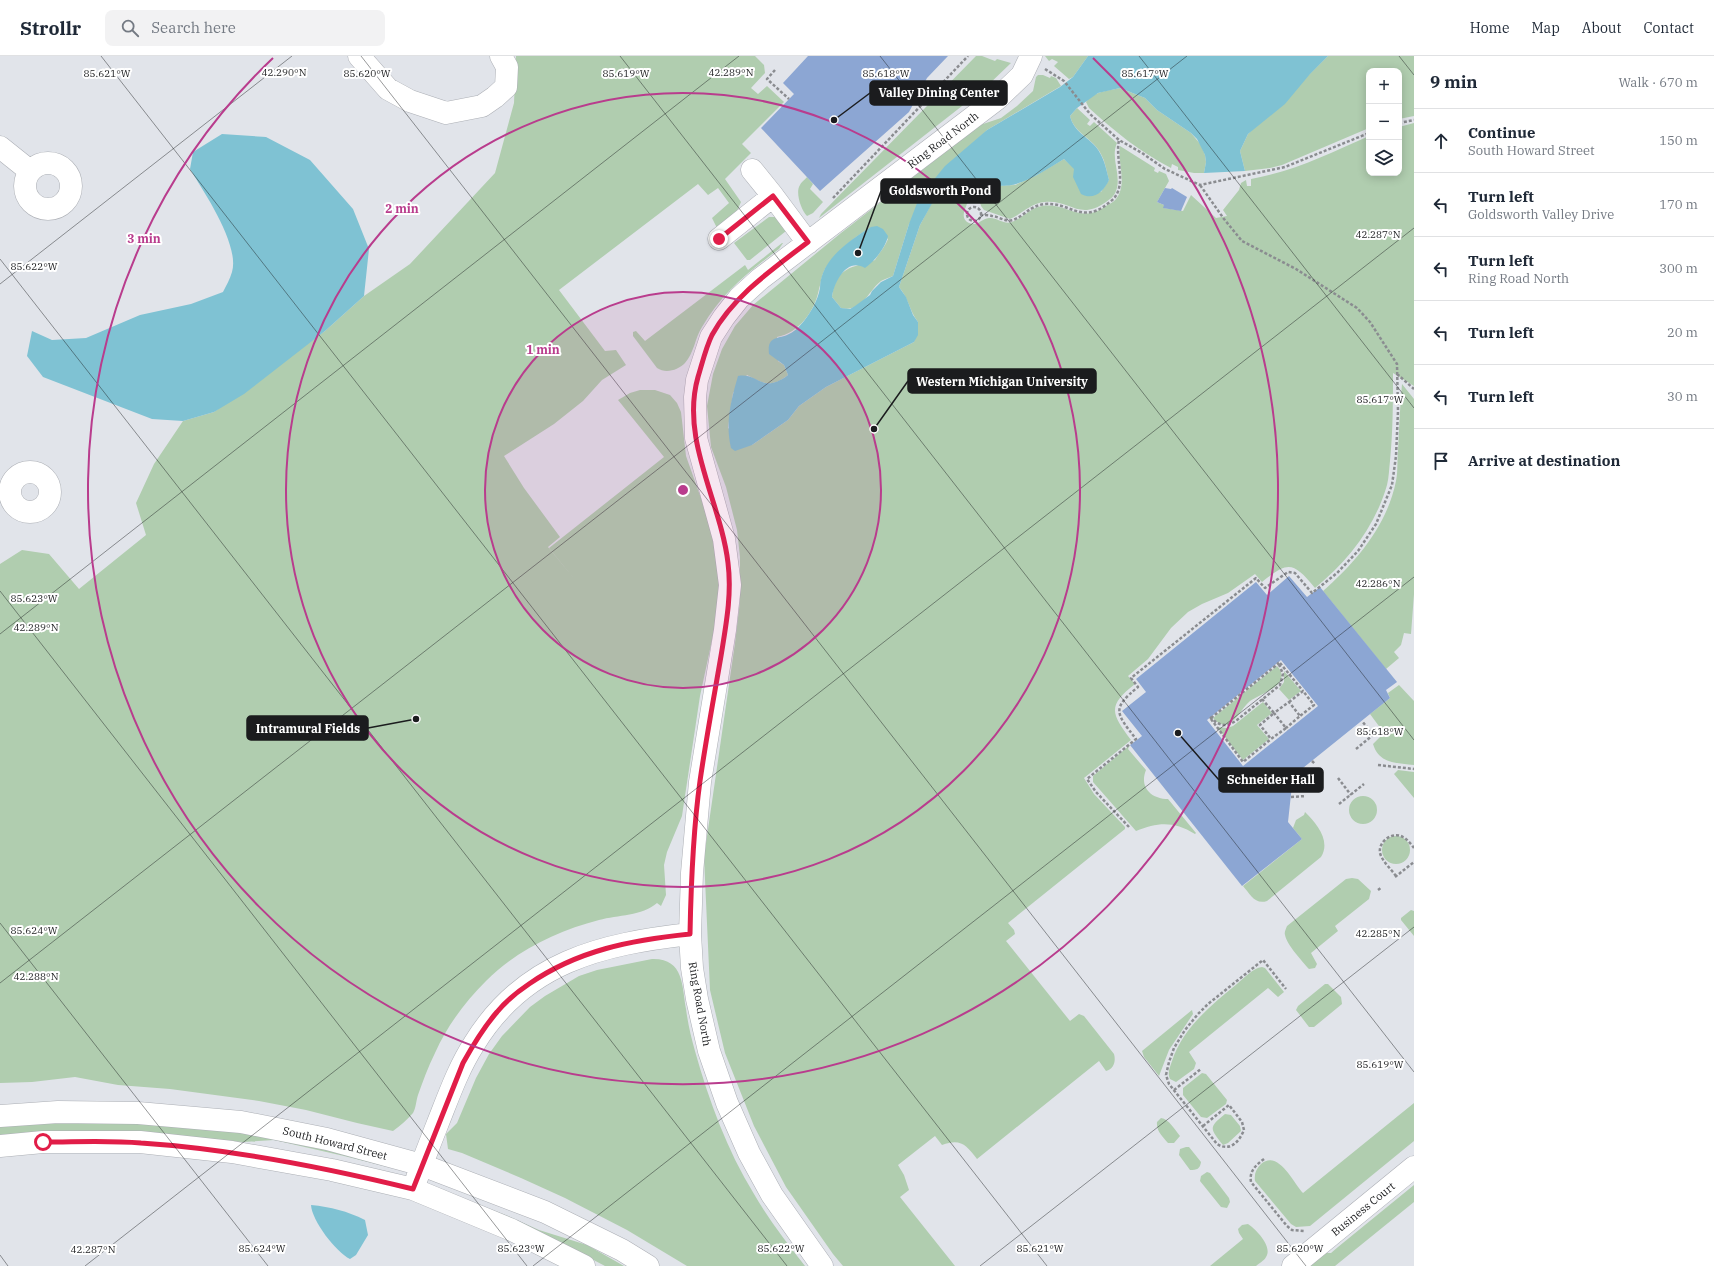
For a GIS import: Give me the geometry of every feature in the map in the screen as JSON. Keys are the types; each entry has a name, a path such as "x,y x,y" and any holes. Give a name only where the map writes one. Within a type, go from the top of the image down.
{"street":[{"path":"359,56 388,89 410,101 446,113 482,106 506,87 507,67 501,56"},
{"name":"Ring Road North","path":"822,1266 772,1195 749,1154 726,1103 709,1051 692,968 690,934 692,873 700,782 725,630 730,585 724,539 696,438 695,397 697,380 711,337 724,317 740,298 760,279 997,99 1037,62"},
{"path":"0,147 30,171"},
{"path":"752,170 808,242"},
{"path":"719,239 773,196"},
{"path":"413,1189 455,1080 467,1056 497,1011 515,994 562,964 591,952 606,947 653,938 690,934"},
{"name":"South Howard Street","path":"0,1116 58,1112 138,1113 241,1122 328,1139 422,1165 545,1212 622,1250 648,1266"},
{"path":"0,1146 43,1142 140,1142 232,1152 332,1170 413,1189 512,1230 584,1266"},
{"name":"Business Court","path":"1293,1266 1414,1167"}],"path":[{"path":"832,199 968,56"},
{"path":"1037,62 1064,81 1090,114 1119,140 1142,153 1165,169 1200,185 1242,241 1296,269 1357,308 1370,322 1397,364 1398,411 1396,456 1392,485 1376,524 1358,551 1337,573 1312,593 1295,573 1288,572 1265,588 1256,578 1132,678 1138,687 1124,699 1119,712 1123,722 1136,739 1088,779 1096,792 1129,827"},
{"path":"775,70 767,79 789,99"},
{"path":"1402,122 1414,120"},
{"path":"1200,185 1285,167 1366,133"},
{"path":"980,215 992,216 1007,221 1017,217 1030,208 1047,204 1056,204 1082,213 1095,212 1115,198 1118,191 1120,180 1117,155 1119,140"},
{"path":"972,208 976,208 980,215 978,219 972,221 968,218 967,212 972,208"},
{"path":"1397,374 1414,389"},
{"path":"1211,718 1214,725 1243,762 1271,739 1287,729 1314,705 1279,663"},
{"path":"1211,718 1216,724 1223,726 1230,725 1280,685 1283,674 1279,663"},
{"path":"1211,718 1279,663"},
{"path":"1271,739 1260,725 1303,691"},
{"path":"1262,699 1287,729"},
{"path":"1289,702 1300,716"},
{"path":"1356,749 1373,735 1362,721"},
{"path":"1312,761 1315,764"},
{"path":"1378,765 1414,769"},
{"path":"1338,778 1351,795"},
{"path":"1339,804 1364,784"},
{"path":"1291,797 1306,796"},
{"path":"1414,848 1403,837 1396,835 1387,838 1380,850 1381,856 1396,876 1414,862"},
{"path":"1378,890 1382,887"},
{"path":"1203,1126 1229,1105 1242,1122 1244,1130 1235,1143 1230,1147 1222,1147 1217,1144 1169,1084 1166,1075 1174,1048 1198,1014 1208,1004 1263,960 1286,989"},
{"path":"1174,1090 1201,1069"},
{"path":"1264,1159 1253,1169 1250,1175 1251,1182 1292,1230 1308,1230"}],"green space":[{"path":"516,56 755,56 764,65 765,73 751,88 758,94 767,86 784,102 742,144 751,153 725,179 741,202 737,211 717,228 712,218 729,203 718,188 708,195 698,184 559,290 605,351 616,350 626,365 602,380 583,401 554,424 504,456 524,488 560,537 548,547 576,581 549,548 664,457 618,400 630,393 640,390 655,390 670,395 677,403 681,412 686,456 713,532 721,598 700,696 682,816 667,852 664,865 666,895 661,906 657,903 637,913 599,920 568,930 524,951 498,970 471,997 451,1024 430,1064 413,1113 393,1131 306,1110 259,1101 170,1089 118,1085 75,1077 32,1082 0,1083 0,564 22,550 49,554 79,589 146,535 136,503 154,464 183,421 214,412 325,331 364,296 410,264 495,173 514,103"},
{"path":"976,56 1011,63 985,88 819,218 821,214"},
{"path":"1045,56 1088,56 1073,77 1069,79 1054,66 1058,62 1052,59 1049,61"},
{"path":"1328,56 1414,56 1414,116 1402,118 1402,68 1366,68 1366,129 1282,165 1245,171 1240,151 1248,134"},
{"path":"1038,75 1043,75 1050,78 1051,76 1056,78 1061,86 987,130 909,224 893,276 881,281 860,304 848,309 841,308 832,297 837,279 846,270 852,267 875,260 888,239 874,227 853,239 832,259 823,273 817,297 810,313 799,326 785,335 777,337 778,361 784,365 788,375 777,382 768,383 758,381 747,375 733,393 728,428 752,445 788,420 799,406 826,387 914,342 918,322 899,287 920,225 934,199 960,202 965,199 968,201 964,218 972,224 989,218 1009,223 1042,206 1059,207 1081,213 1097,211 1114,201 1119,193 1122,180 1119,152 1120,146 1155,168 1154,171 1158,173 1159,171 1166,174 1169,181 1157,202 1164,205 1164,208 1183,211 1191,195 1216,218 1227,216 1223,210 1239,190 1241,183 1246,180 1247,186 1251,186 1251,179 1297,167 1366,137 1366,176 1402,176 1402,126 1414,123 1414,386 1393,373 1392,439 1387,485 1382,500 1368,529 1349,555 1327,578 1315,588 1301,573 1290,567 1278,570 1262,582 1255,574 1228,593 1202,604 1188,612 1171,628 1148,659 1128,676 1135,684 1120,698 1116,704 1115,710 1119,723 1131,740 1084,778 1094,794 1125,827 1125,829 1008,923 1014,930 1015,934 1006,941 1070,1021 1079,1014 1084,1016 1114,1054 1115,1059 1113,1067 1106,1071 1099,1061 977,1159 970,1150 962,1144 954,1142 942,1145 935,1136 898,1165 904,1175 909,1190 900,1197 955,1266 843,1266 786,1187 754,1126 725,1053 710,990 704,857 735,643 740,601 740,557 737,530 726,487 711,447 707,406 713,374 722,349 735,326 753,305 841,233 980,125 1001,118 1017,106 1033,91 1036,77"},
{"path":"1120,88 1145,98 1157,110 1191,133 1201,145 1205,155 1206,162 1204,173 1178,170 1178,167 1172,164 1171,168 1160,162 1128,141 1089,108 1086,102 1089,98 1102,92"},
{"path":"1077,108 1090,120 1087,124 1090,126 1094,122 1117,143 1115,155 1118,179 1116,191 1113,196 1106,202 1089,210 1082,210 1054,202 1035,204 1010,219 984,210 979,199 983,198 984,193 994,186 1015,185 1037,175 1064,159 1101,192 1109,180 1105,164 1097,148 1078,130 1072,121 1070,116"},
{"path":"807,177 813,184 810,189 823,202 813,213 807,216 801,205 798,192 801,184"},
{"path":"769,217 775,217 786,231 750,260 747,260 734,243"},
{"path":"782,243 779,249 736,284 718,304 702,327 685,363 679,368 668,371 657,368 633,336 633,332 636,331 645,341 745,265 748,270"},
{"path":"1402,384 1414,399 1414,594 1411,634 1404,633 1401,645 1394,652 1399,658 1386,669 1323,591 1347,568 1368,542 1378,528 1392,497 1397,474"},
{"path":"1277,666 1281,672 1281,678 1279,683 1274,688 1250,701 1234,720 1229,723 1224,725 1213,718"},
{"path":"1284,671 1301,691 1289,700 1279,689 1284,682"},
{"path":"1399,685 1414,701 1414,765 1395,763 1384,759 1376,751 1373,744 1384,733 1370,714 1390,698 1388,693"},
{"path":"1263,702 1272,713 1257,725 1269,739 1243,760 1217,727 1227,728 1233,726"},
{"path":"1130,745 1128,749 1146,770 1144,776 1145,787 1156,797 1168,799 1196,833 1195,834 1180,827 1166,824 1152,826 1136,831 1093,782 1093,776"},
{"path":"1398,770 1414,772 1414,798 1394,774"},
{"path":"1363,796 1373,800 1377,810 1373,820 1363,824 1353,820 1349,810 1353,800"},
{"path":"1305,812 1318,827 1321,833 1324,851 1321,857 1267,901 1263,902 1256,900 1243,886 1302,839 1293,828 1296,820 1304,815"},
{"path":"1396,836 1406,840 1410,850 1406,860 1396,864 1386,860 1382,850 1386,840"},
{"path":"1346,879 1358,879 1371,891 1369,899 1335,926 1338,931 1311,953 1317,964 1315,968 1309,969 1295,953 1286,939 1285,933 1287,926"},
{"path":"1411,910 1414,911 1414,936 1401,920 1401,918"},
{"path":"652,959 670,963 676,968 680,975 695,1051 706,1088 727,1143 744,1177 760,1204 778,1231 805,1266 687,1266 627,1230 565,1198 462,1153 448,1149 446,1134 457,1123 476,1078 489,1054 502,1036 530,1007 545,996 579,976 597,970"},
{"path":"1262,967 1265,968 1284,992 1278,997 1268,988 1189,1052 1196,1063 1194,1069 1176,1082 1170,1079 1169,1072 1177,1049 1183,1038 1199,1018 1217,1000 1252,971"},
{"path":"1325,984 1328,984 1341,997 1342,1004 1314,1027 1309,1027 1296,1010 1298,1006"},
{"path":"1192,1010 1193,1014 1169,1050 1159,1076 1144,1057 1142,1051"},
{"path":"1202,1073 1206,1074 1227,1100 1226,1104 1207,1118 1201,1117 1183,1095 1183,1088"},
{"path":"1414,1103 1414,1141 1310,1226 1296,1227 1291,1224 1255,1181 1255,1174 1259,1166 1267,1160 1273,1161 1285,1169 1303,1193"},
{"path":"1225,1114 1231,1115 1240,1126 1241,1131 1228,1143 1223,1145 1213,1131 1213,1125"},
{"path":"1161,1118 1169,1123 1180,1136 1174,1143 1168,1143 1159,1131 1157,1122"},
{"path":"51,1122 142,1124 233,1132 293,1143 393,1166 392,1168 274,1140 243,1142 47,1132 0,1135 0,1125"},
{"path":"1189,1147 1201,1162 1198,1169 1190,1170 1179,1155 1180,1149"},
{"path":"1207,1172 1210,1173 1229,1198 1230,1202 1227,1208 1221,1207 1200,1181 1201,1176"},
{"path":"1414,1185 1414,1202 1335,1266 1306,1266 1322,1253 1331,1253"},
{"path":"449,1193 539,1230 587,1245 624,1266 605,1266 548,1236"},
{"path":"1248,1224 1259,1234 1265,1243 1268,1253 1264,1260 1256,1266 1210,1266 1243,1239 1238,1229 1242,1225"}],"water":[{"path":"1088,56 1328,56 1310,74 1285,104 1248,134 1240,151 1245,171 1204,173 1206,162 1205,155 1197,139 1191,133 1157,110 1145,98 1120,88 1098,93 1077,108 1070,116 1074,126 1096,147 1104,163 1109,180 1098,194 1094,196 1086,196 1081,194 1073,177 1074,169 1064,159 1041,173 1022,182 993,187 983,196 968,194 960,202 934,200 920,225 899,287 906,297 913,315 918,322 918,335 914,342 826,387 799,406 788,420 752,445 735,451 731,448 729,439 729,421 731,403 738,376 751,377 761,382 772,383 779,381 788,375 784,365 769,354 769,344 776,338 794,331 807,317 818,297 823,273 831,259 850,241 871,227 877,226 883,229 888,236 876,258 865,268 858,265 847,268 842,273 835,285 832,297 841,308 850,309 870,295 881,282 893,276 909,224 919,198 945,166 987,130 1060,87 1073,77"},
{"path":"222,134 266,137 310,160 353,209 369,249 364,296 325,331 244,394 214,412 183,421 152,419 43,377 27,356 32,331 52,340 86,338 140,315 191,304 223,292 232,272 233,261 231,248 212,205 190,169 193,152"},
{"path":"311,1205 339,1210 365,1220 368,1235 356,1255 350,1259 338,1250 320,1227 312,1212"}],"building":[{"path":"808,56 948,56 927,78 909,112 820,191 761,128 794,94 783,83"},
{"path":"1165,188 1172,188 1187,197 1181,211 1163,208 1164,205 1157,202"},
{"path":"1289,576 1307,597 1320,587 1397,682 1386,690 1390,698 1293,776 1288,822 1302,839 1242,886 1130,745 1142,736 1122,711 1146,692 1136,679 1256,582 1267,595","holes":["1281,660 1318,706 1243,766 1207,720"]}],"place":[{"name":"Valley Dining Center","path":"834,120"},
{"name":"Goldsworth Pond","path":"858,253"},
{"name":"Western Michigan University","path":"874,429"},
{"name":"Intramural Fields","path":"416,719"},
{"name":"Schneider Hall","path":"1178,733"}],"route":[{"path":"43,1142 140,1142 232,1152 332,1170 413,1189 463,1063 497,1011 515,994 539,977 562,964 606,947 653,938 690,934 692,873 700,782 725,630 730,585 724,539 696,438 694,420 697,380 711,337 724,317 740,298 760,279 808,242 773,196 719,239"}]}
